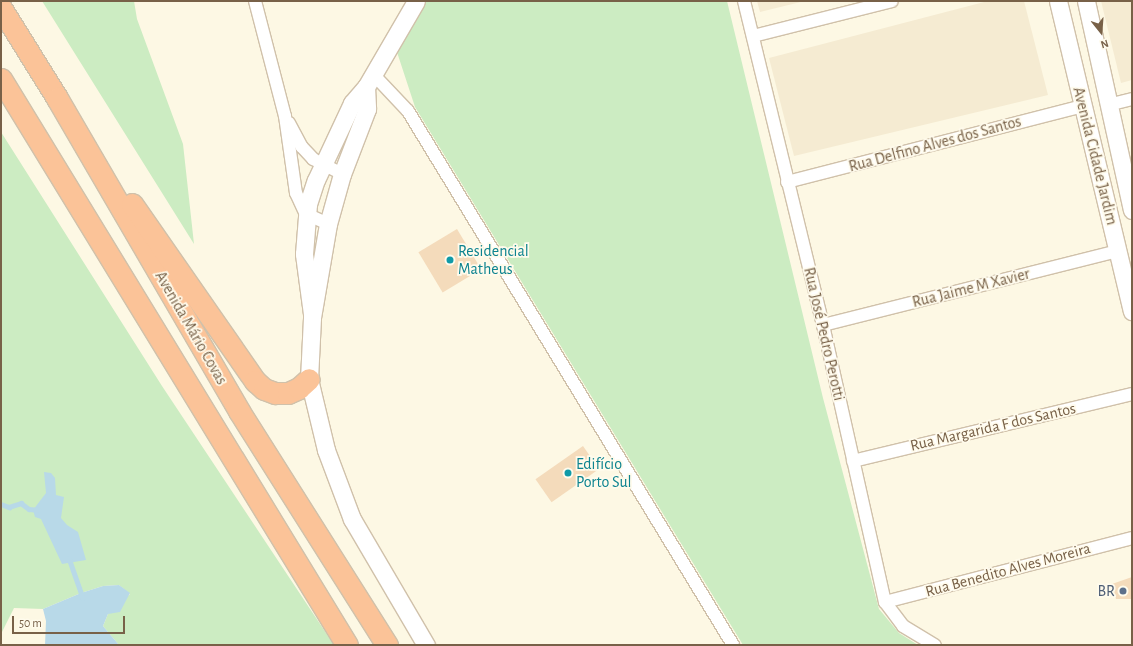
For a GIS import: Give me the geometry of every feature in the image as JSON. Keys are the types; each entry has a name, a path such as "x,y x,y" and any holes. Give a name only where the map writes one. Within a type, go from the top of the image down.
{"highway":[{"name":"Avenida Mário Covas","path":"1,8 57,98 239,411 387,645"},
{"name":"Avenida Mário Covas","path":"1,80 347,645"},
{"path":"57,98 255,381 264,389 275,393 288,393 299,388 309,380"}],"street":[{"path":"255,1 285,116 296,193 306,214 328,224"},
{"path":"312,318 306,289 304,254 308,204 323,166 352,103 369,81 416,1"},
{"name":"Rua José Pedro Perotti","path":"744,1 823,325 885,602 903,626 935,645"},
{"path":"753,36 892,1"},
{"name":"Avenida Cidade Jardim","path":"1058,1 1132,311"},
{"name":"Avenida Cidade Jardim","path":"1086,1 1132,210"},
{"path":"369,81 367,109 342,174 328,224 312,318 309,380 326,450 352,519 426,645"},
{"path":"369,81 408,111 733,645"},
{"path":"1108,105 1132,99"},
{"name":"Rua Delfino Alves dos Santos","path":"787,182 1082,106"},
{"path":"285,116 302,147 323,166 342,174"},
{"name":"Rua Jaime M Xavier","path":"823,325 1118,251"},
{"name":"Rua Margarida F dos Santos","path":"853,461 1132,394"},
{"name":"Rua Benedito Alves Moreira","path":"885,602 1132,538"}],"shaded area":[{"path":"757,1 805,1 760,12"},
{"path":"988,1 1024,1 1048,95 794,156 769,58"},
{"path":"1101,1 1132,1 1132,80 1121,83"}],"green space":[{"path":"42,1 134,1 137,19 183,144 194,244"},
{"path":"423,1 727,1 823,398 879,609 899,633 918,645 743,645 415,107 395,46"},
{"path":"1,132 162,386 334,645 119,645 103,626 108,614 130,594 119,585 103,586 81,593 43,609 14,608 1,634"}],"water":[{"path":"44,472 51,473 55,478 56,495 64,497 61,518 67,525 78,532 86,560 62,564 41,519 35,517 33,510 46,493"},
{"path":"119,585 130,593 120,612 108,614 103,626 119,645 45,645 46,621 43,609 81,593 103,586"}],"building":[{"name":"Residencial Matheus","path":"457,229 481,269 443,292 418,252"},
{"name":"Edifício Porto Sul","path":"583,446 599,469 552,502 535,479"},
{"name":"BR","path":"1132,577 1132,599 1116,599 1112,584"}],"waterway":[{"path":"1,504 9,507 21,503 29,509 39,510"},
{"path":"69,558 83,598"}],"place":[{"name":"Residencial Matheus","path":"450,260"},
{"name":"Edifício Porto Sul","path":"568,473"},
{"name":"BR","path":"1123,591"}]}
